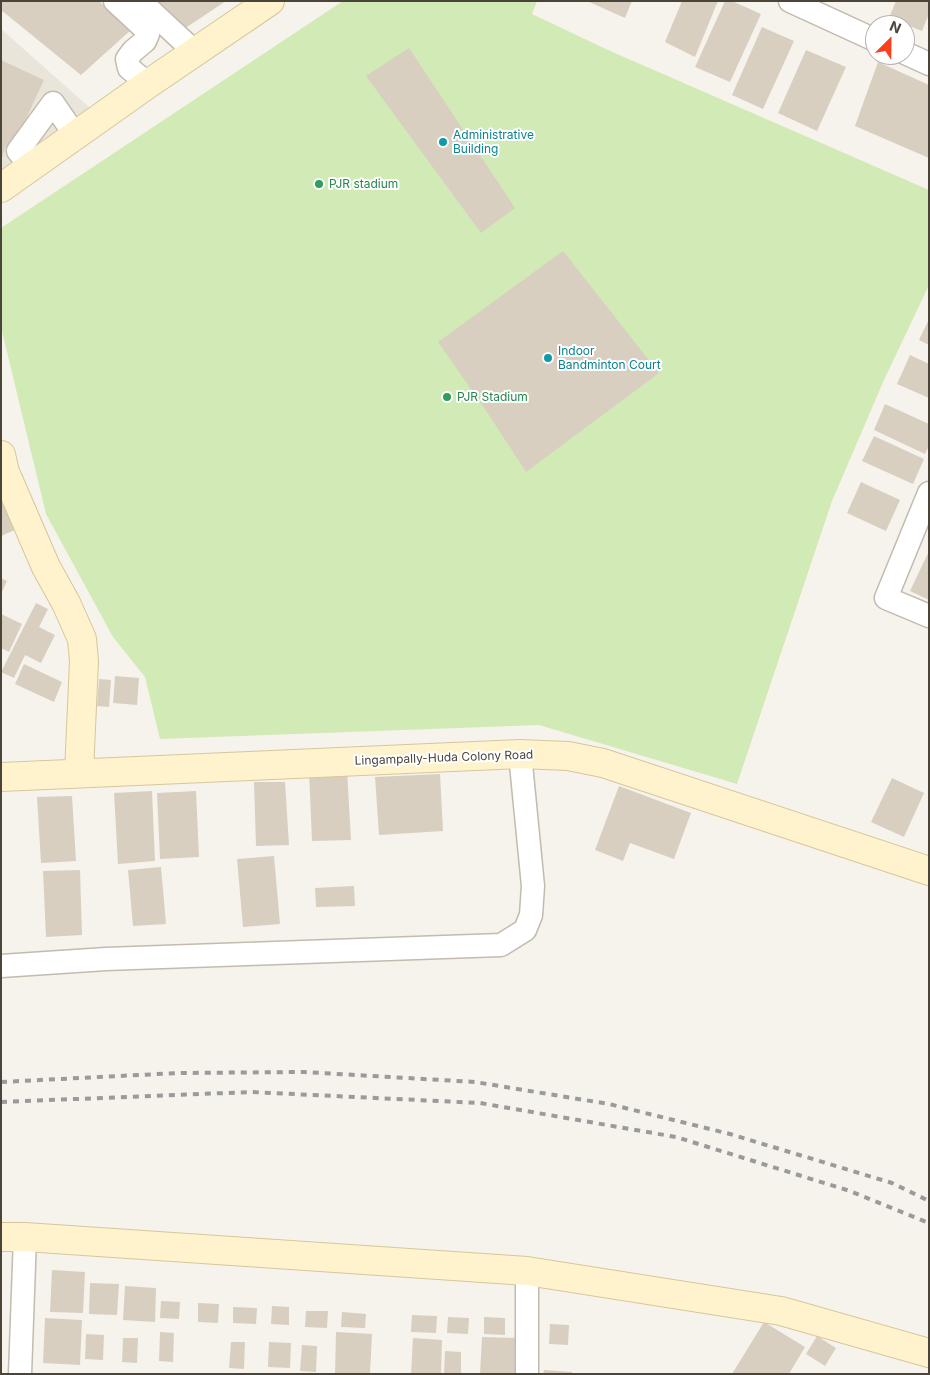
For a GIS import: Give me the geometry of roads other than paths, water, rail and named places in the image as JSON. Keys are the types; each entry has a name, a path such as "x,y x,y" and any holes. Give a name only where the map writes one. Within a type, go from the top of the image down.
{"street":[{"path":"115,1 148,34 145,41 127,59 129,68 148,84"},
{"path":"140,1 195,52"},
{"path":"1,188 270,1"},
{"path":"790,1 865,35"},
{"path":"915,58 929,64"},
{"path":"31,166 18,151 53,102 76,135"},
{"path":"1,455 5,472 46,567 66,603 82,639 84,661 80,773"},
{"path":"929,493 886,598 929,616"},
{"path":"1,966 106,959 501,945 525,930 531,915 533,886 520,754"},
{"name":"Lingampally-Huda Colony Road","path":"1,777 520,754 568,756 603,763 929,871"},
{"path":"20,1374 13,1237 527,1270 780,1311 929,1354"},
{"path":"527,1270 527,1374"}],"railway":[{"path":"1,1082 178,1073 304,1072 475,1082 609,1104 730,1134 892,1183 929,1201"},
{"path":"1,1102 251,1092 480,1103 676,1137 850,1191 929,1223"}],"place":[{"name":"Administrative Building","path":"443,142"},
{"name":"PJR stadium","path":"319,184"},
{"name":"Indoor Bandminton Court","path":"548,358"},
{"name":"PJR Stadium","path":"447,397"}]}
